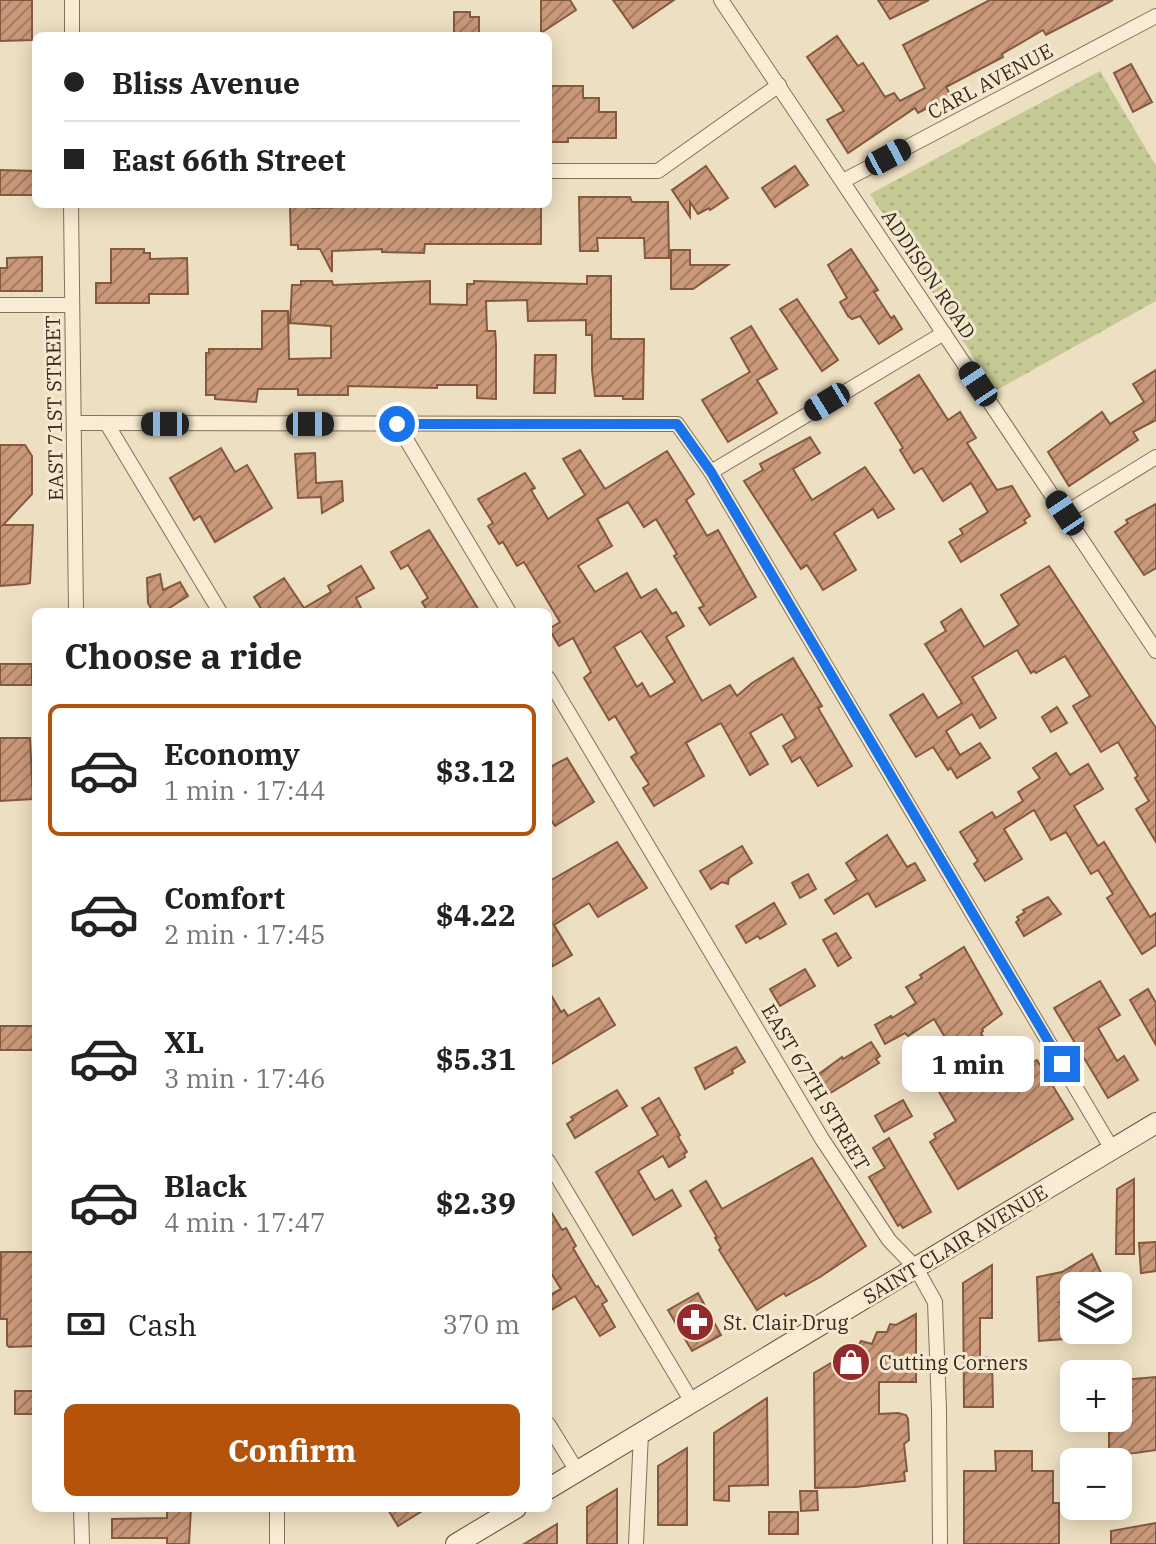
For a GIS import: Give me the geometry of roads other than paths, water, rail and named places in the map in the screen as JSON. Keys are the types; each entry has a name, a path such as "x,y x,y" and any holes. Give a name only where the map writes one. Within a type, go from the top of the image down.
{"main road":[{"name":"SAINT CLAIR AVENUE","path":"552,1487 1156,1123"},
{"path":"456,1544 509,1512"}],"street":[{"path":"72,0 72,32"},
{"name":"ADDISON ROAD","path":"721,0 1156,651"},
{"name":"CARL AVENUE","path":"843,181 1156,16"},
{"path":"552,171 658,171 779,85"},
{"name":"EAST 71ST STREET","path":"71,208 76,608"},
{"path":"0,305 72,305"},
{"path":"711,472 944,333"},
{"path":"74,423 677,424 711,472 1112,1149"},
{"path":"107,424 218,608"},
{"path":"397,424 507,608"},
{"path":"1065,513 1156,457"},
{"name":"EAST 67TH STREET","path":"552,685 822,1139 889,1240 916,1268 935,1302 940,1544"},
{"path":"552,1168 692,1402"},
{"path":"552,1430 577,1471"},
{"path":"636,1544 641,1433"},
{"path":"81,1512 82,1544"},
{"path":"277,1512 277,1544"}],"place":[{"name":"St. Clair Drug","path":"695,1322"},
{"name":"Cutting Corners","path":"851,1362"}]}
